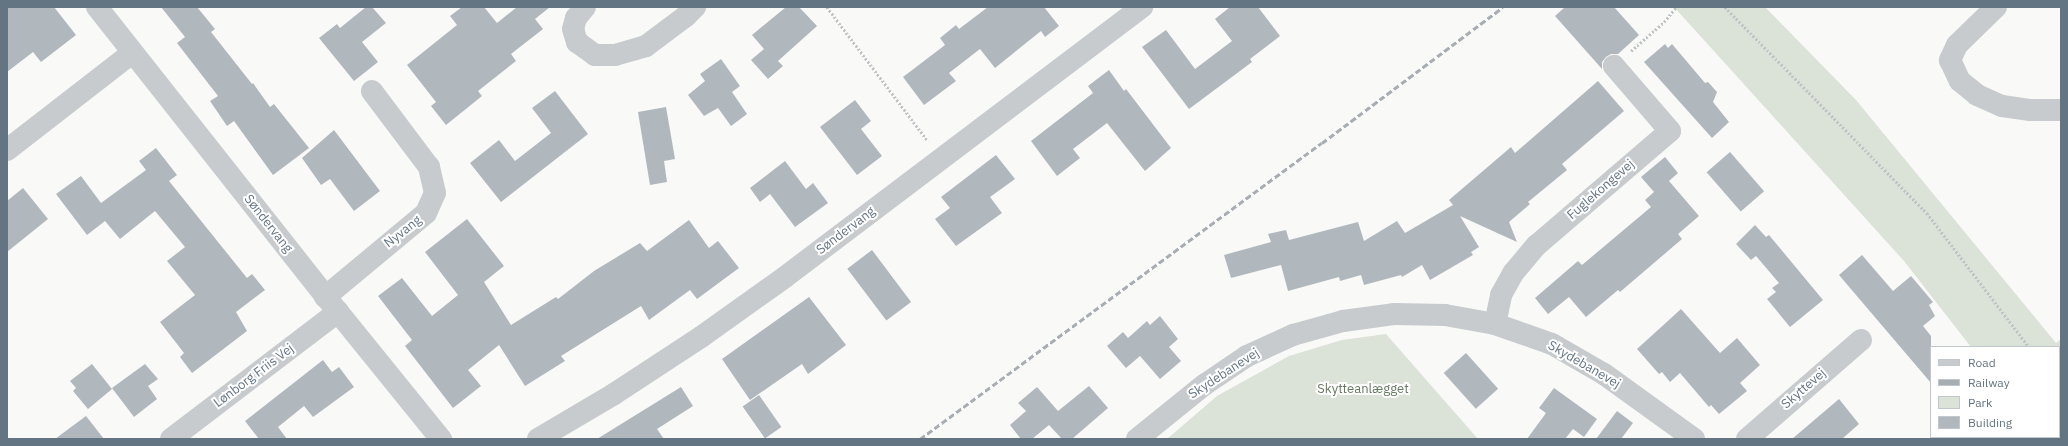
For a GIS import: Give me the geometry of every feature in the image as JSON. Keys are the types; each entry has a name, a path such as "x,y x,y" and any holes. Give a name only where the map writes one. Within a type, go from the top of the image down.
{"street":[{"name":"Søndervang","path":"97,7 331,304 441,439"},
{"path":"585,7 576,18 573,29 577,42 595,55 615,55 646,46 686,16 695,7"},
{"name":"Søndervang","path":"538,439 614,394 700,337 785,277 1142,7"},
{"path":"1996,7 1957,45 1950,60 1960,81 1977,95 2002,106 2031,110 2061,110"},
{"path":"7,150 132,53"},
{"name":"Fuglekongevej","path":"1495,324 1501,295 1514,272 1537,245 1670,131 1614,66"},
{"name":"Nyvang","path":"331,304 426,213 435,192 429,167 372,91"},
{"name":"Lønborg Friis Vej","path":"171,439 331,304"},
{"name":"Skydebanevej","path":"1137,439 1169,411 1247,356 1293,335 1343,321 1394,314 1445,315 1495,324 1552,344 1604,374 1694,439"},
{"name":"Skyttevej","path":"1747,439 1861,340"}],"path":[{"path":"827,7 941,159"},
{"path":"1614,66 1664,22 1676,7"},
{"path":"1725,7 1927,213 2028,346"}],"green space":[{"path":"1674,7 1765,7 1856,100 2056,343 2061,339 2061,439 2027,439 2060,438 2060,346 1970,346 1904,261"},
{"name":"Skytteanlægget","path":"1386,334 1478,439 1167,439 1217,396 1289,356 1342,340"}],"building":[{"path":"7,7 54,7 76,35 41,62 33,52 7,72"},
{"path":"161,7 197,7 215,29 211,32 252,84 253,83 270,107 274,104 309,148 273,175 234,121 227,126 210,101 218,96 177,43 185,37"},
{"path":"366,7 372,7 386,23 362,42 378,62 354,81 319,38 337,24 340,28"},
{"path":"462,7 484,7 497,23 517,7 550,7 535,19 543,29 511,54 516,61 478,91 482,96 446,125 431,106 436,102 407,65 457,25 450,16"},
{"path":"786,7 799,7 817,26 778,61 783,66 768,79 751,60 764,49 752,35"},
{"path":"988,7 1044,7 1059,26 1045,37 1041,31 995,68 980,49 949,73 956,81 924,105 903,77 945,45 940,38 956,25 959,29"},
{"path":"1230,7 1258,7 1280,36 1250,59 1252,62 1189,109 1142,47 1166,30 1195,69 1232,41 1215,19"},
{"path":"1565,7 1614,7 1639,35 1618,54 1611,54 1606,57 1602,62 1602,69 1555,16"},
{"path":"1665,44 1668,48 1672,44 1705,83 1708,82 1717,92 1713,102 1729,122 1712,138 1644,62"},
{"path":"721,59 740,86 732,92 747,114 731,126 718,108 704,116 688,95 705,81 700,74"},
{"path":"1109,70 1124,91 1126,89 1171,148 1145,171 1107,123 1073,149 1080,158 1057,176 1031,141 1093,93 1088,86"},
{"path":"1598,81 1624,111 1562,164 1567,170 1528,202 1530,204 1509,222 1517,242 1460,216 1479,247 1471,252 1473,255 1430,280 1422,265 1402,277 1401,275 1364,285 1361,275 1340,281 1339,277 1288,291 1281,265 1231,278 1224,255 1271,242 1268,234 1286,230 1289,240 1358,222 1364,241 1397,221 1405,233 1453,205 1449,200 1511,147 1515,153"},
{"path":"555,91 588,134 501,202 470,163 499,140 515,161 551,133 532,108"},
{"path":"855,100 871,121 861,129 882,156 857,175 820,127"},
{"path":"666,107 675,159 664,161 667,182 650,185 638,112"},
{"path":"334,130 380,191 354,211 330,179 321,185 302,158"},
{"path":"156,148 177,175 169,181 247,278 252,274 265,290 236,312 247,331 192,373 180,357 184,353 160,322 195,295 167,261 185,247 155,211 120,239 105,221 87,235 56,194 81,176 101,203 146,170 139,161"},
{"path":"1730,152 1764,191 1741,212 1707,172"},
{"path":"996,155 1015,179 990,197 1002,213 956,246 935,219 950,208 941,197"},
{"path":"1665,157 1678,173 1669,181 1699,216 1678,234 1682,239 1620,292 1618,290 1586,317 1569,297 1548,314 1535,298 1578,261 1582,265 1651,207 1645,200 1654,192 1641,177"},
{"path":"785,161 806,189 813,183 828,203 795,227 770,194 760,202 750,188"},
{"path":"23,188 48,219 7,252 7,201"},
{"path":"467,219 504,266 484,282 511,325 556,297 558,299 594,271 640,243 647,251 689,220 709,248 718,241 739,268 697,299 690,290 649,320 641,306 561,356 565,361 525,386 499,345 468,370 481,386 453,408 405,346 412,340 378,296 402,278 432,316 458,295 425,252"},
{"path":"1755,225 1766,237 1769,235 1823,300 1790,327 1767,299 1776,292 1772,288 1779,283 1756,256 1751,260 1736,244"},
{"path":"872,250 911,302 886,321 847,269"},
{"path":"1862,255 1893,291 1911,276 1933,302 1929,305 1935,316 1923,326 1931,336 1930,382 1839,275"},
{"path":"809,297 846,345 808,374 802,364 750,400 722,359"},
{"path":"1681,309 1720,353 1737,338 1760,365 1740,383 1747,391 1719,414 1711,405 1709,407 1680,373 1670,382 1662,372 1659,374 1637,349"},
{"path":"1160,316 1178,339 1169,347 1181,361 1160,379 1140,356 1126,368 1107,346 1123,332 1128,338 1147,321 1150,325"},
{"path":"1466,353 1498,389 1476,409 1444,373"},
{"path":"323,360 332,372 339,367 354,387 313,417 304,406 278,427 287,439 259,439 245,421"},
{"path":"92,364 112,389 88,409 73,391 76,388 70,381"},
{"path":"145,364 158,379 148,386 157,399 134,417 112,388"},
{"path":"1089,386 1108,408 1072,439 1062,439 1049,425 1032,439 1021,439 1010,425 1026,411 1018,403 1037,387 1058,411"},
{"path":"681,387 693,406 657,429 664,439 597,439"},
{"path":"1554,388 1597,419 1584,437 1573,429 1565,439 1527,439 1546,413 1539,408"},
{"path":"759,395 781,427 765,438 743,406"},
{"path":"1839,399 1859,424 1842,439 1792,439"},
{"path":"1617,411 1633,423 1621,439 1596,439"},
{"path":"86,416 104,439 55,439"}],"railway":[{"path":"920,439 1322,143 1503,7"}]}
